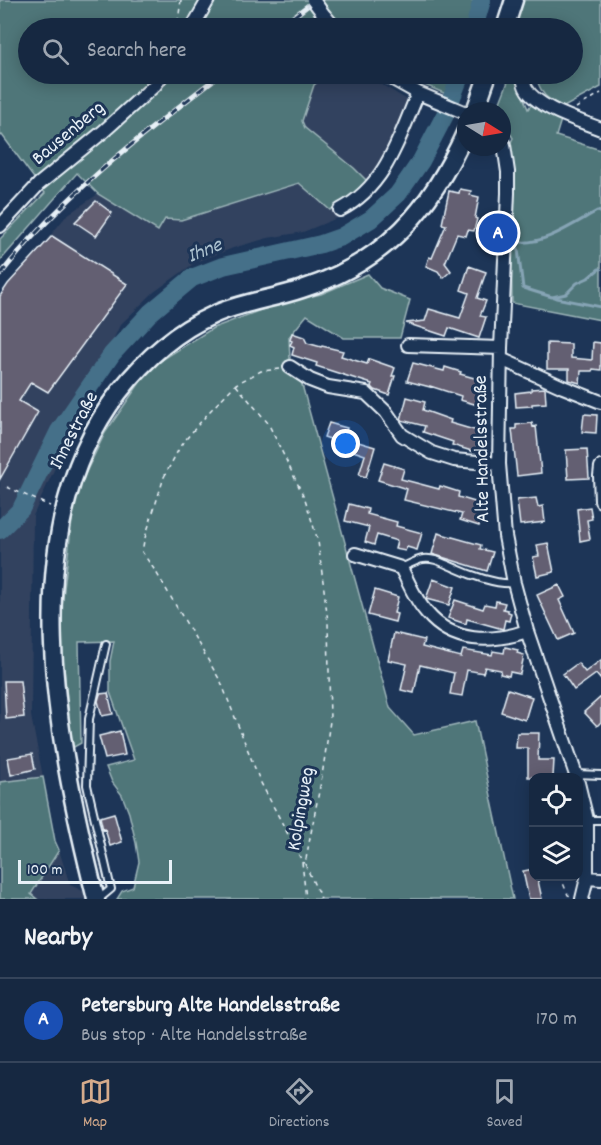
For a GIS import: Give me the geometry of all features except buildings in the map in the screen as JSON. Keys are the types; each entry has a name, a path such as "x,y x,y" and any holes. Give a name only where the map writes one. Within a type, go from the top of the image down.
{"main road":[{"path":"508,18 514,0"},
{"path":"473,102 483,84"},
{"name":"Ihnestraße","path":"97,899 83,847 79,787 63,745 52,621 62,517 80,460 105,413 130,379 172,338 216,314 326,281 373,256 391,241 429,198 457,149"}],"street":[{"path":"198,18 208,0"},
{"path":"313,0 326,18"},
{"name":"Bausenberg","path":"0,226 39,184 104,131 156,84"},
{"path":"402,84 418,93 457,108"},
{"path":"525,84 533,97 547,107 601,129"},
{"path":"340,210 354,203 377,180 393,154 418,93"},
{"name":"Alte Handelsstraße","path":"506,156 508,193 499,464 505,536 514,583 527,631 575,773"},
{"name":"Alte Handelsstraße","path":"408,345 501,353"},
{"path":"501,353 563,387 601,402"},
{"path":"290,367 310,380 328,387 366,393 386,412 402,435 432,453 454,460 499,464"},
{"path":"601,473 601,501"},
{"path":"355,554 401,568 427,613 441,627 457,635 491,639 510,637 527,631"},
{"name":"Alte Handelsstraße","path":"582,899 587,878 588,820 583,801"},
{"path":"587,878 601,879"}],"lane":[{"path":"401,568 424,559 434,559 458,570 493,581 514,583"},
{"path":"79,787 89,719 106,644"},
{"path":"583,777 601,775"},
{"path":"588,820 601,820"}],"path":[{"path":"178,18 181,0"},
{"path":"565,115 601,93"},
{"path":"290,367 261,371 236,384 181,445 164,477 142,552 221,682 260,781 305,864"},
{"name":"Kolpingweg","path":"236,384 268,423 304,499 318,541 328,622 330,721 305,864 321,899"},
{"path":"7,487 49,505"},
{"path":"302,861 306,899"},
{"path":"562,881 568,895 582,899"}],"shaded area":[{"path":"314,84 381,84 421,108 407,144 378,190 352,212 303,232 268,238 196,262 154,292 120,325 33,516 31,716 43,777 0,782 0,297 67,215 98,194 158,231 165,219 181,220 300,183 330,210 369,182 305,129 302,121"},
{"path":"59,850 70,885 83,891 85,899 37,899 31,895"}],"green space":[{"path":"0,0 477,0 471,18 18,18 18,84 315,84 302,121 305,128 369,183 352,198 330,210 299,183 181,220 165,219 158,231 98,194 77,173 0,261 0,239 45,193 2,135 0,136"},
{"path":"524,0 601,0 601,87 564,107 545,95 538,84 583,84 583,18 516,18"},
{"path":"422,84 450,84 446,94"},
{"path":"507,84 518,84 528,109 531,105 561,120 556,136 601,150 601,320 512,303 510,156 513,138 511,135 511,102 500,102"},
{"path":"368,274 380,288 410,300 400,338 344,338 307,315 289,337 290,360 301,381 390,708 414,735 475,721 513,899 117,899 122,891 133,887 139,862 129,813 106,767 134,760 110,692 110,661 114,641 79,642 81,743 72,748 61,639 62,606 75,495 105,433 141,381 160,361 213,328 277,304 321,294"},
{"path":"43,777 55,841 59,850 31,894 37,899 0,899 0,782"}],"waterway":[{"name":"Ihne","path":"477,18 482,0"},
{"name":"Ihne","path":"0,530 21,509 59,431 112,354 150,313 192,278 223,266 321,244 341,237 371,219 398,194 421,161 445,115 457,84"},
{"path":"514,241 535,241 546,238 597,211 601,212"},
{"path":"517,242 523,288 552,297 566,294 577,283 601,269"},
{"path":"556,298 601,307"}],"railway":[{"path":"292,18 315,0"},
{"path":"0,275 24,246 76,193 208,84"}],"place":[{"name":"Petersburg Alte Handelsstraße","path":"498,233"}]}
